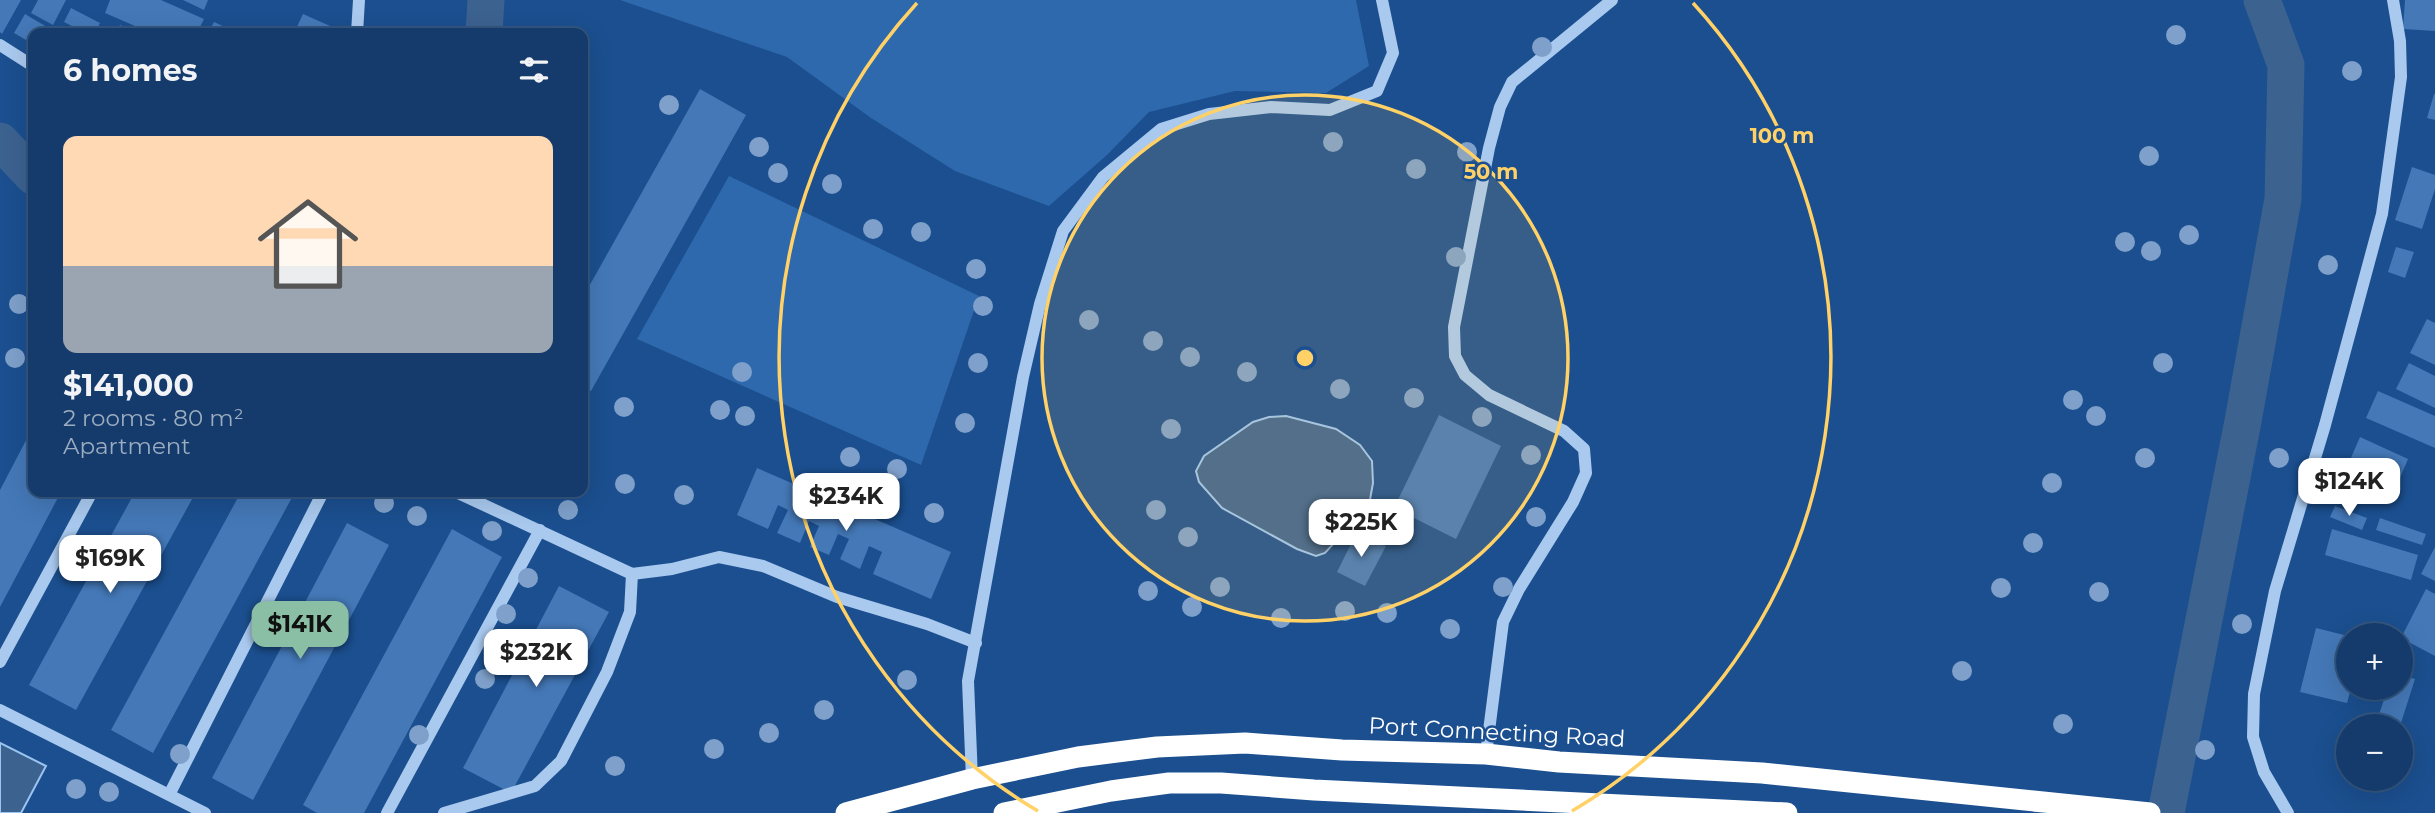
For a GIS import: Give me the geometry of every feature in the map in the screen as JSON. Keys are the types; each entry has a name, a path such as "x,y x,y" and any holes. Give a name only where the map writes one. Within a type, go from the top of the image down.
{"highway":[{"name":"Port Connecting Road","path":"846,813 972,779 1078,757 1157,747 1245,743 1342,750 1486,754 1559,762 1762,773 2150,813"},
{"path":"1004,813 1031,810 1111,791 1169,783 1221,783 1787,813"}],"street":[{"path":"357,28 359,0"},
{"path":"972,779 968,681 1023,377 1040,304 1063,231 1103,177 1161,129 1209,114 1271,107 1331,110 1377,91 1393,53 1382,0"},
{"path":"1486,754 1503,622 1519,589 1573,502 1586,473 1584,449 1564,431 1489,395 1465,375 1455,356 1454,327 1489,148 1500,107 1512,82 1612,0"},
{"path":"2288,813 2264,772 2253,737 2254,694 2275,591 2325,425 2382,214 2401,77 2400,41 2393,0"},
{"path":"0,46 28,63"},
{"path":"0,663 89,497"},
{"path":"169,795 320,497"},
{"path":"467,497 632,574 672,569 719,557 763,566 837,597 927,624 976,643"},
{"path":"387,813 540,530"},
{"path":"444,813 536,786 561,761 607,672 630,611 632,574"},
{"path":"0,710 205,813"}],"shaded area":[{"path":"620,0 1356,0 1369,66 1326,93 1235,91 1149,112 1107,155 1049,206 955,171 871,118 787,57"},
{"path":"729,176 979,296 921,465 637,339"},
{"path":"1286,416 1336,429 1360,445 1372,461 1373,483 1369,505 1325,553 1316,556 1297,549 1222,508 1199,482 1196,471 1204,456 1253,422"},
{"path":"0,743 46,766 21,813 0,813"}],"building":[{"path":"0,0 21,0 2,34 0,32"},
{"path":"38,0 66,0 53,25 31,13"},
{"path":"110,0 161,0 204,19 200,28 140,28 105,13"},
{"path":"183,0 208,0 204,10"},
{"path":"2405,0 2435,0 2435,31 2403,29"},
{"path":"71,8 100,23 98,28 76,28 64,22"},
{"path":"25,14 49,28 28,28 28,41 14,33"},
{"path":"303,14 335,28 296,28"},
{"path":"214,22 227,28 211,28"},
{"path":"700,89 746,115 591,391 588,390 588,288"},
{"path":"2435,94 2435,120 2427,118"},
{"path":"2412,167 2435,175 2435,189 2422,229 2395,220"},
{"path":"2396,247 2414,252 2405,278 2388,272"},
{"path":"2427,319 2435,323 2435,365 2410,353"},
{"path":"2409,363 2435,376 2435,408 2396,389"},
{"path":"2378,391 2435,416 2435,448 2366,418"},
{"path":"1439,415 1501,446 1456,539 1394,508"},
{"path":"28,437 28,497 58,497 0,607 0,490"},
{"path":"2360,437 2408,459 2392,497 2343,476"},
{"path":"757,468 951,552 931,599 873,574 882,552 869,546 860,569 840,559 849,539 838,534 829,555 810,547 819,526 809,521 800,543 777,533 788,510 778,505 768,529 737,515"},
{"path":"132,497 193,497 76,710 29,685"},
{"path":"238,497 292,497 153,753 111,730"},
{"path":"2335,506 2367,518 2362,530 2330,517"},
{"path":"2380,518 2426,534 2422,545 2376,530"},
{"path":"347,523 389,545 253,800 212,778"},
{"path":"452,529 502,557 364,813 317,813 303,805"},
{"path":"2332,529 2418,555 2411,580 2325,555"},
{"path":"1357,532 1386,546 1365,586 1337,572"},
{"path":"2435,547 2435,581 2421,574"},
{"path":"559,586 609,612 511,793 463,768"},
{"path":"2426,589 2435,594 2435,656 2413,644 2413,623 2409,623"},
{"path":"2316,628 2336,633 2336,700 2348,700 2347,703 2300,692"},
{"path":"2384,700 2408,700 2404,714 2379,714"}],"waterway":[{"path":"484,28 486,0"},
{"path":"2166,813 2243,421 2283,199 2286,65 2262,0"},
{"path":"0,141 28,171"}]}
